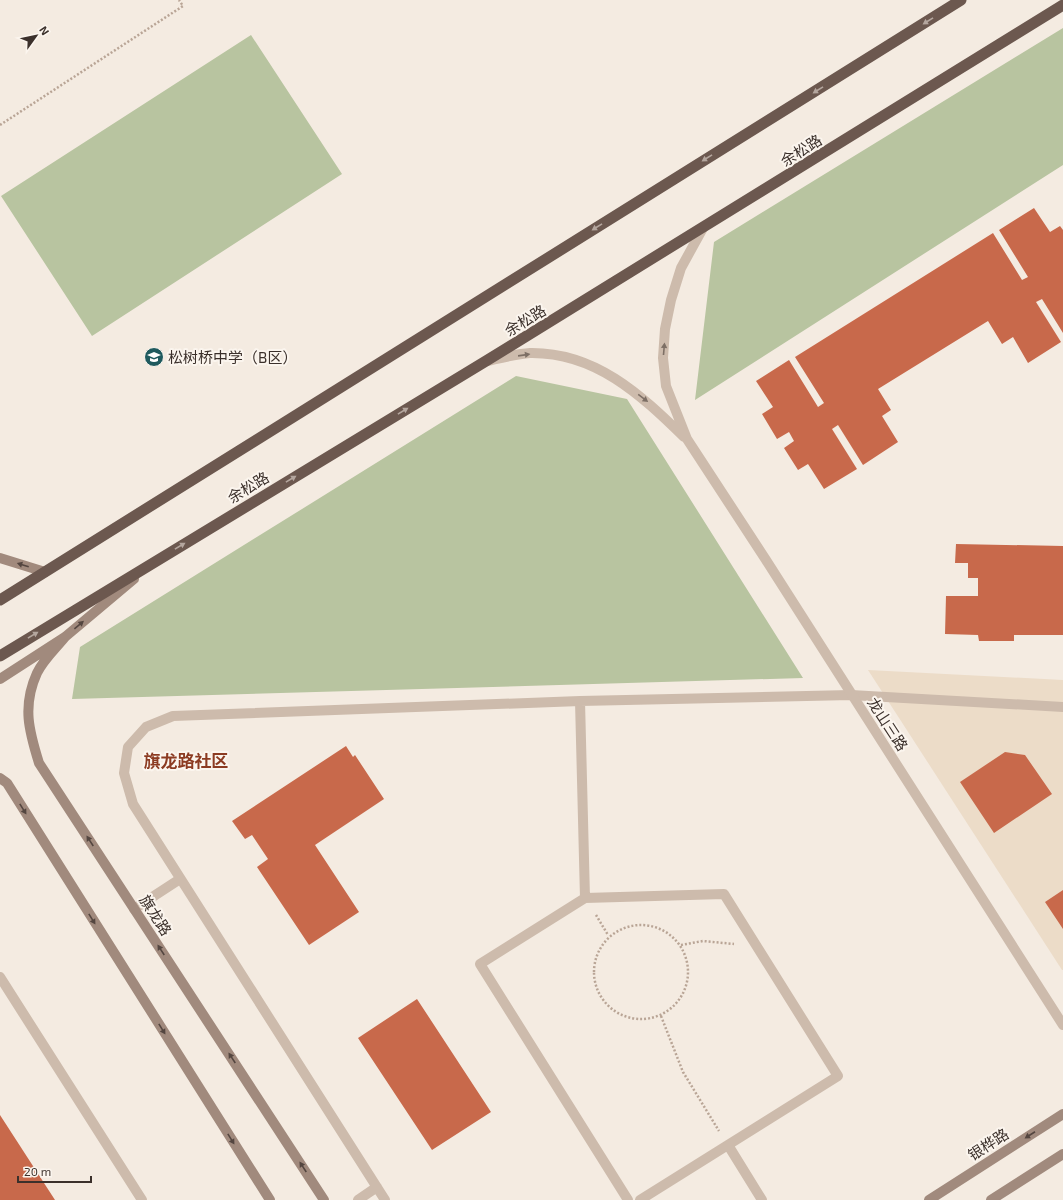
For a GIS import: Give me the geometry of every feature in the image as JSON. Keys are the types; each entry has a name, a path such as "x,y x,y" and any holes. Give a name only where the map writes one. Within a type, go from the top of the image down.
{"highway":[{"path":"0,600 961,0"},
{"name":"余松路","path":"0,656 486,361 1063,5"}],"main road":[{"path":"0,558 45,572"},
{"path":"0,679 65,637 157,560"},
{"name":"旗龙路","path":"65,637 37,672 28,700 29,731 39,763 324,1200"},
{"path":"0,778 6,783 270,1200"},
{"name":"银桦路","path":"929,1200 1063,1114"},
{"path":"991,1200 1063,1154"}],"street":[{"path":"687,439 666,386 663,358 665,329 671,300 681,268 703,228"},
{"path":"486,361 529,353 555,355 581,360 609,375 646,400 687,439"},
{"name":"龙山三路","path":"687,439 1063,1025"},
{"path":"385,1200 133,804 124,773 128,747 146,726 173,716 580,701 851,695 1063,706"},
{"path":"580,701 585,898"},
{"path":"134,909 180,879"},
{"path":"628,1200 480,964 585,898 724,894 838,1076 640,1200"},
{"path":"0,977 142,1200"},
{"path":"728,1145 762,1200"},
{"path":"358,1200 377,1188"}],"path":[{"path":"0,125 183,6 179,0"},
{"path":"634,924 660,927 681,945 689,972 682,998 661,1016 634,1020 609,1008 594,986 594,958 608,935 634,924"},
{"path":"681,945 703,941 756,946"},
{"path":"661,1016 684,1072 728,1145"}],"green space":[{"path":"1063,28 1063,165 695,400 714,242"},
{"path":"251,35 342,174 92,336 1,196"},
{"path":"516,376 627,399 803,678 72,699 80,647"}],"shaded area":[{"path":"868,670 1063,680 1063,970 1062,970"}],"building":[{"path":"1034,208 1050,232 1060,226 1063,230 1063,333 1042,299 1036,302 1061,342 1028,363 1013,337 1002,344 988,321 878,389 891,410 882,416 898,442 863,465 838,425 832,429 857,469 824,489 808,464 798,470 784,448 794,441 789,432 777,439 762,414 773,407 756,381 789,360 818,407 824,403 795,357 993,233 1022,280 1028,277 999,230"},
{"path":"956,544 1063,546 1063,635 1014,635 1014,641 979,641 978,635 945,634 946,596 978,596 978,578 968,578 968,563 955,563"},
{"path":"346,746 353,757 355,755 384,799 315,845 359,912 309,945 257,867 268,859 252,835 245,839 232,821"},
{"path":"1005,752 1025,755 1052,794 994,833 960,782"},
{"path":"1063,890 1063,929 1045,902"},
{"path":"417,999 491,1112 432,1150 358,1038"},
{"path":"0,1115 55,1200 0,1200"}],"place":[{"name":"松树桥中学（B区）","path":"154,357"}],"district":[{"name":"旗龙路社区","path":"186,760"}]}
